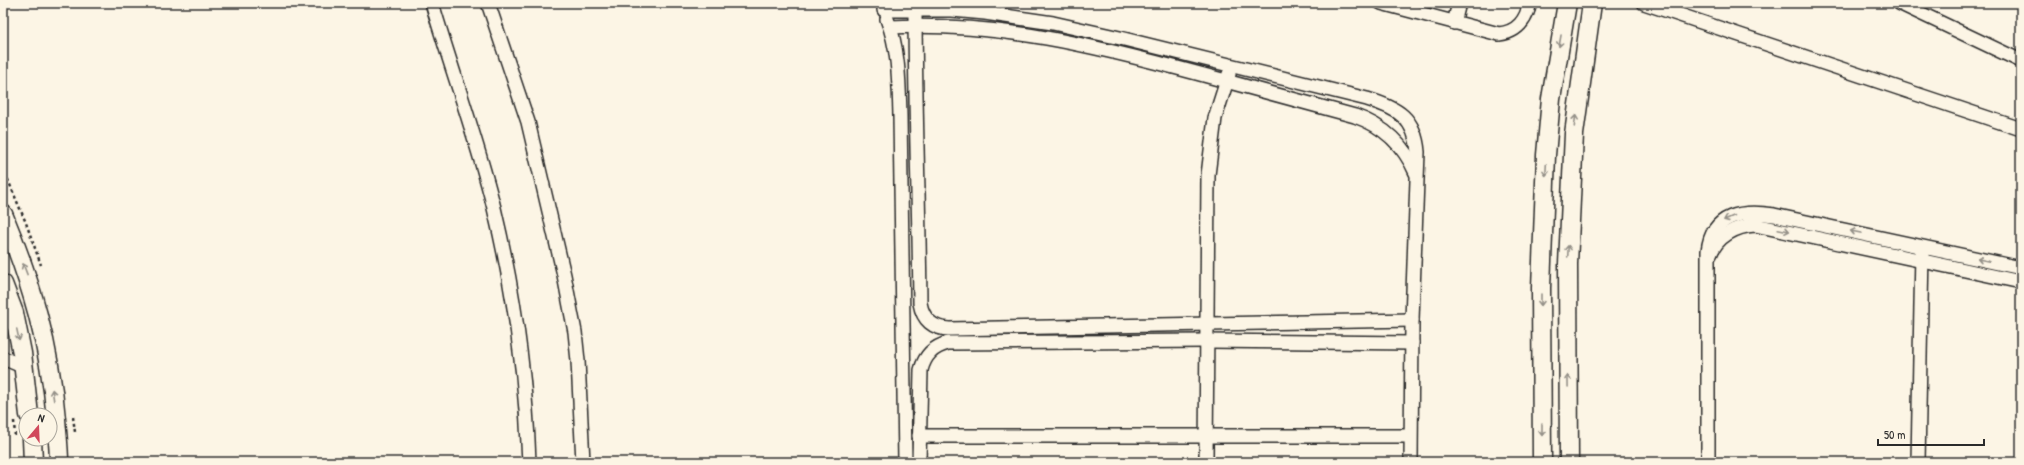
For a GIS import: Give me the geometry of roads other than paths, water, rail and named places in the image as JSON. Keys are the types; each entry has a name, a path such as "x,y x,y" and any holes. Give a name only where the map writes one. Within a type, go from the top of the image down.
{"street":[{"path":"432,3 489,189 508,270 522,373 529,462"},
{"path":"488,3 528,122 564,275 576,339 582,414 583,462"},
{"path":"1381,3 1492,33 1506,33 1512,31 1522,22 1530,3"},
{"path":"1454,23 1458,3"},
{"path":"1542,462 1541,288 1546,155 1551,99 1567,3"},
{"path":"1569,462 1568,264 1574,134 1592,3"},
{"path":"1644,3 2021,129"},
{"path":"1899,3 2021,61"},
{"path":"904,462 900,116 897,64 890,27 882,6 915,6 1019,17 1094,32 1367,99 1392,108 1403,115 1412,126 1417,138 1418,152 1412,320 1411,462"},
{"path":"915,6 915,94 919,203 920,303 921,310 930,323 936,327 950,329 1412,320"},
{"path":"890,27 915,26 981,28 1060,39 1119,52 1365,120 1393,138 1407,155 1417,176"},
{"path":"1206,462 1210,156 1215,118 1232,65"},
{"path":"1708,462 1708,244 1716,227 1726,218 1744,213 1774,215 1922,253 2021,282"},
{"path":"3,214 31,286 45,342 54,399 59,462"},
{"path":"1922,253 2021,268"},
{"path":"1918,462 1922,253"},
{"path":"3,284 8,318 24,367 29,407"},
{"path":"919,462 921,370 927,355 940,345 956,342 1208,341 1412,343"},
{"path":"3,358 24,367"},
{"path":"919,436 1410,436"},
{"path":"32,447 33,462"}]}
